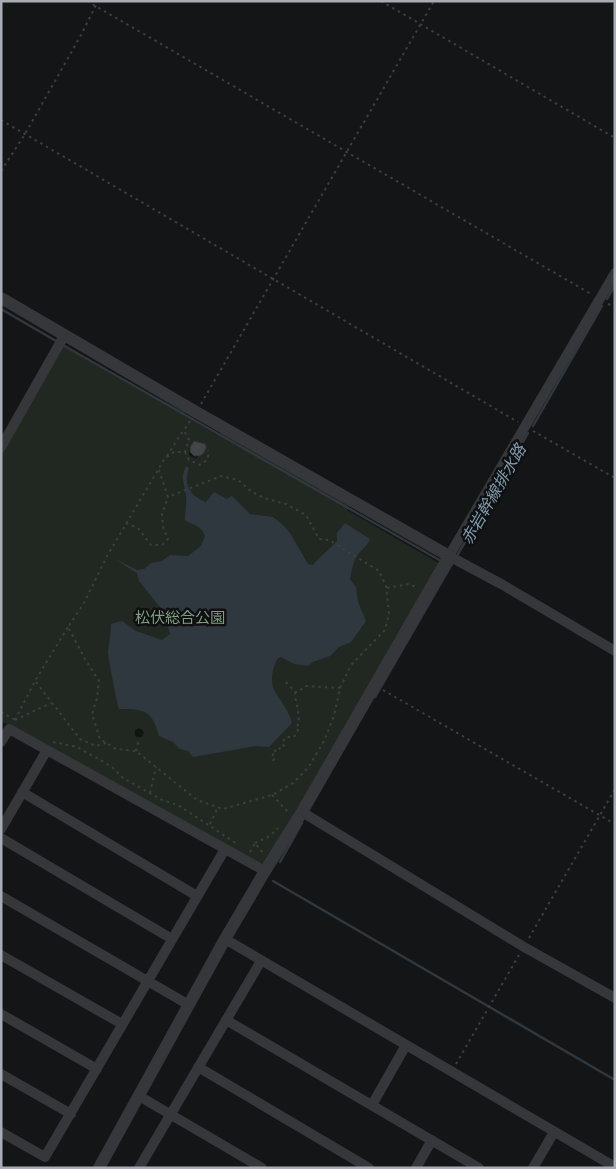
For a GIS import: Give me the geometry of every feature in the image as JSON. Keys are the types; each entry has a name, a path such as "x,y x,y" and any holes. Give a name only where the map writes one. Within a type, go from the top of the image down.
{"street":[{"path":"99,1168 225,940 267,868 305,814 428,592 615,273"},
{"path":"1,298 196,412 503,585 615,651"},
{"path":"1,447 64,336"},
{"path":"1,742 9,729 49,746 225,849 247,856 267,868"},
{"path":"1,828 49,746"},
{"path":"22,792 197,896"},
{"path":"305,814 524,946 615,998"},
{"path":"1,838 172,939"},
{"path":"1,1132 45,1157 225,849"},
{"path":"1,896 189,1005"},
{"path":"225,940 615,1167"},
{"path":"1,955 122,1024"},
{"path":"144,1166 170,1115 261,960"},
{"path":"1,1014 97,1069"},
{"path":"226,1020 479,1168"},
{"path":"372,1105 406,1045"},
{"path":"198,1067 355,1164 369,1168"},
{"path":"1,1074 71,1114"},
{"path":"138,1096 262,1168"},
{"path":"533,1168 554,1132"},
{"path":"416,1168 432,1140"}],"path":[{"path":"87,1 600,300"},
{"path":"1,171 25,134 98,1"},
{"path":"381,1 615,138"},
{"path":"15,720 36,681 84,603 126,523 165,458 196,412 434,1"},
{"path":"1,120 615,478"},
{"path":"184,430 189,440 185,452 189,460 200,465 207,460 208,450"},
{"path":"165,458 174,452 185,452"},
{"path":"126,523 138,528 151,545 162,545 168,539 163,526 162,514 168,497 159,470"},
{"path":"68,627 99,681 97,698 92,714 100,739 116,749 136,751 196,800 223,809 272,795 293,783 308,768 324,741 334,716 340,688 351,665 385,630 389,614 387,588 379,571 329,540 319,539 306,515 286,504 264,498 252,492 238,480 221,476 168,497"},
{"path":"387,588 409,584 428,592"},
{"path":"36,681 80,739 96,746 106,743"},
{"path":"273,761 274,750 277,752 280,748 283,748 282,743 286,737 294,737 299,728 297,727 299,713 295,692 286,682"},
{"path":"295,692 298,692 305,686 340,688"},
{"path":"383,690 615,824"},
{"path":"15,720 52,702"},
{"path":"1,712 15,720"},
{"path":"136,751 139,740"},
{"path":"49,746 77,747 111,766 123,778 162,800 178,805 210,824 247,856 255,843 270,836 281,826"},
{"path":"150,793 156,767"},
{"path":"451,1072 615,789"},
{"path":"272,795 290,813 286,820"},
{"path":"210,824 218,807"},
{"path":"255,843 265,856 264,862 267,868"}],"green space":[{"name":"松伏総合公園","path":"64,346 122,380 185,412 184,415 218,435 220,432 348,505 347,510 444,566 265,869 1,721 1,453"}],"shaded area":[{"path":"186,466 189,468 187,480 189,489 196,497 206,502 214,492 227,499 232,496 250,514 273,517 290,533 308,564 313,565 337,541 337,533 345,523 370,539 356,558 350,579 356,587 358,602 366,621 351,642 339,647 330,656 313,662 308,666 294,664 281,657 277,659 273,671 273,687 292,723 269,747 256,746 193,757 188,751 180,749 173,742 159,736 153,721 146,713 119,709 118,706 108,652 111,624 122,621 136,631 162,640 170,634 163,611 139,581 137,573 113,558 137,570 144,569 151,563 162,561 170,555 188,556 201,546 205,536 203,532 199,527 185,520 186,497 183,477"}],"building":[{"path":"194,441 206,444 205,446 207,446 204,453 200,456 194,456 190,452 190,447"}],"waterway":[{"name":"赤岩幹線排水路","path":"607,299 615,285"},
{"name":"赤岩幹線排水路","path":"533,426 602,306"},
{"path":"1,309 56,341"},
{"path":"61,344 441,561"},
{"name":"赤岩幹線排水路","path":"458,554 528,433"},
{"path":"375,697 453,562"},
{"path":"280,862 302,823"},
{"path":"273,881 615,1080"}]}
